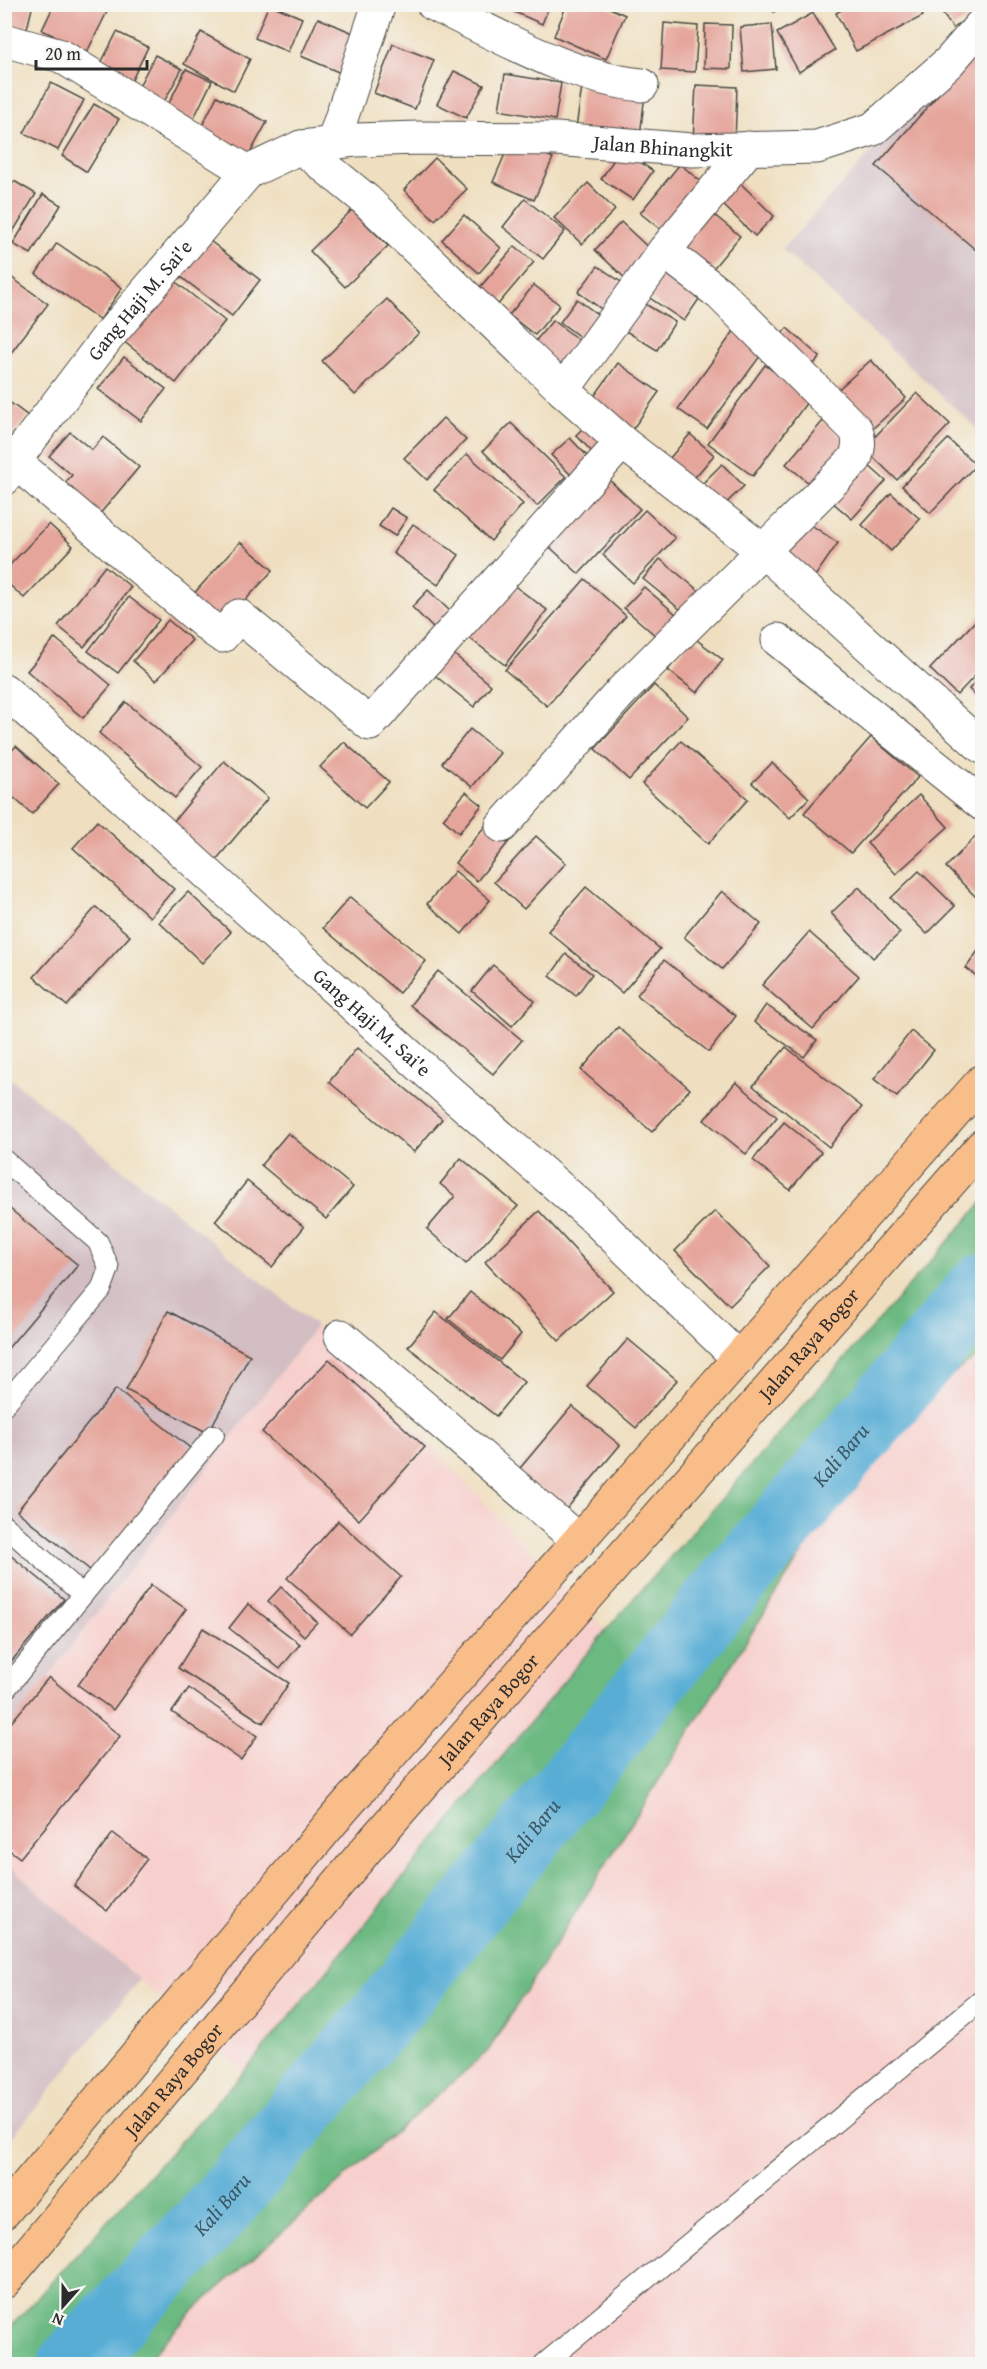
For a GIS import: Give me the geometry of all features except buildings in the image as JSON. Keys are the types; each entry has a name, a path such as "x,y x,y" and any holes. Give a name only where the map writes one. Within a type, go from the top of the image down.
{"highway":[{"path":"4,2212 342,1810 982,1081"},
{"name":"Jalan Raya Bogor","path":"4,2282 376,1838 982,1146"},
{"path":"503,1625 535,1656"},
{"path":"342,1810 376,1838"},
{"path":"220,1954 255,1981"}],"street":[{"path":"333,143 380,4"},
{"path":"433,4 563,64 615,82 642,85"},
{"name":"Jalan Bhinangkit","path":"301,147 356,140 418,138 556,139 692,150 817,147 873,129 949,62 982,24"},
{"path":"4,40 61,56 248,172"},
{"path":"301,147 366,200 562,390 622,442 762,550 982,747"},
{"name":"Gang Haji M. Sai'e","path":"9,470 107,338 248,172 301,147"},
{"path":"562,390 664,251 749,148"},
{"path":"502,826 622,691 855,459 859,439 856,430 720,294 664,251"},
{"path":"9,470 212,629 222,636 239,616 370,724 622,442"},
{"path":"778,640 982,804"},
{"name":"Gang Haji M. Sai'e","path":"4,690 455,1097 590,1214 739,1359"},
{"path":"341,1336 579,1541"}],"lane":[{"path":"4,1160 98,1242 109,1268 101,1290 4,1405"},
{"path":"4,1691 214,1435"},
{"path":"4,1525 83,1595"},
{"path":"544,2364 982,2000"}],"shaded area":[{"path":"982,32 982,433 782,249"},
{"path":"5,1074 316,1326 5,1733"},
{"path":"316,1326 606,1630 244,2072 5,1862 4,1733"},
{"path":"982,1353 982,2364 144,2364 194,2310 488,2051 884,1423"},
{"path":"5,1862 139,1980 5,2146"}],"green space":[{"path":"982,1203 982,1353 884,1423 488,2051 194,2310 144,2364 5,2364 5,2333 244,2072 606,1630"}],"waterway":[{"name":"Kali Baru","path":"72,2364 209,2220 389,2009 715,1604 982,1288"}]}
